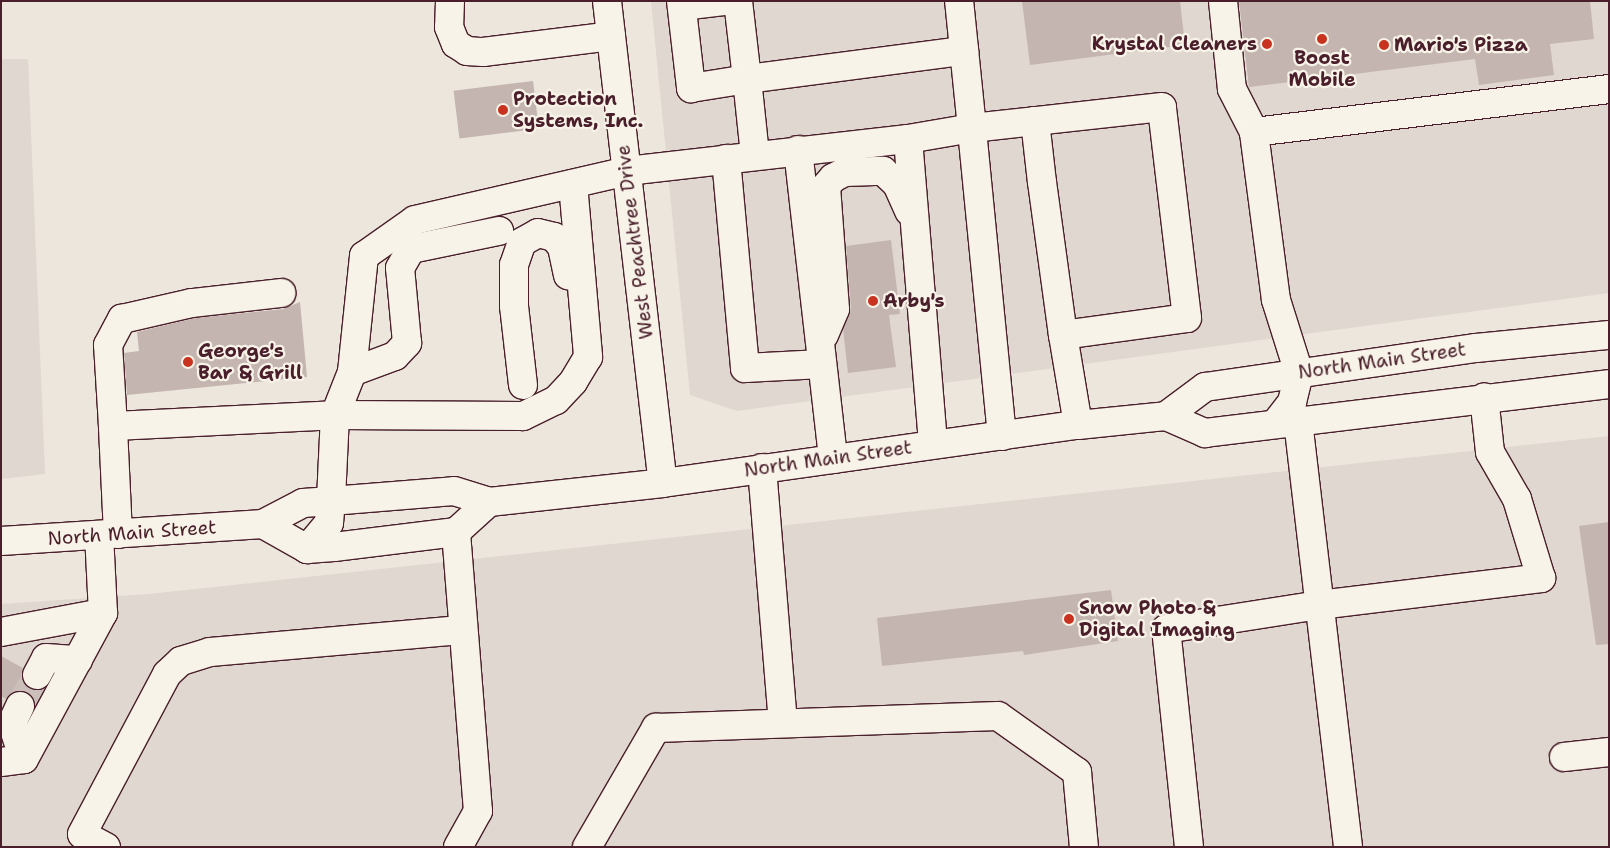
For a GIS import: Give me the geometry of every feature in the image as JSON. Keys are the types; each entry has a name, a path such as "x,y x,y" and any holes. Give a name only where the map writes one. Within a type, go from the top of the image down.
{"main road":[{"path":"450,1 449,27 456,44 467,51 483,52 611,36"},
{"name":"West Peachtree Drive","path":"607,1 663,483"},
{"path":"724,1 681,4 691,88 747,79 964,52"},
{"path":"738,1 755,155"},
{"path":"959,1 1002,436"},
{"path":"1224,1 1232,89 1254,132 1276,300 1299,373 1286,422 1319,605 1348,847"},
{"path":"1254,132 1609,89"},
{"path":"307,549 329,523 336,415 352,372 364,256 415,220 626,171 755,155 799,160 908,149 972,128 1162,107 1187,318 1063,335"},
{"path":"1035,121 1063,335 1078,424"},
{"path":"908,149 933,444"},
{"path":"726,159 746,368 821,354"},
{"path":"799,160 833,459"},
{"path":"821,354 835,308 826,186 833,178 845,172 883,171 897,184 914,224"},
{"path":"113,426 336,415 523,416 556,400 574,382 588,357 573,184"},
{"path":"501,200 499,231 504,344 523,385 556,400"},
{"path":"352,372 395,356 407,343 400,268 411,250 499,231"},
{"path":"523,385 514,306 514,265 522,242 538,234 554,237 562,247 568,274 574,338 588,357"},
{"path":"13,761 78,660 103,613 113,426 108,344 122,319 192,303 281,293"},
{"name":"North Main Street","path":"1166,416 1205,387 1299,373 1609,335"},
{"name":"North Main Street","path":"1,541 263,524 303,503 454,491 489,502 663,483 1078,424 1166,416 1205,433 1484,397 1609,384"},
{"path":"1189,847 1166,629 1319,605 1541,578 1517,499 1490,452 1484,397"},
{"path":"762,468 783,722"},
{"path":"454,491 449,498 448,509 456,532 461,630 478,811 458,847"},
{"path":"263,524 307,549 456,532 489,502"},
{"path":"1,632 103,613"},
{"path":"106,847 82,834 167,674 181,661 210,652 461,630"},
{"path":"37,675 46,658 78,660"},
{"path":"13,761 12,723 20,706"},
{"path":"587,847 656,728 783,722 998,716 1077,772 1084,847"},
{"path":"1564,757 1609,752"}],"shaded area":[{"path":"651,1 1609,1 1609,293 737,411 690,395"},
{"path":"1,59 28,59 45,474 1,479"},
{"path":"1609,436 1609,847 1,847 1,604 149,594"}],"building":[{"path":"1022,1 1180,1 1185,45 1030,65"},
{"path":"1239,1 1590,1 1594,39 1550,44 1554,75 1479,85 1475,59 1249,87"},
{"path":"533,81 539,129 459,138 454,91"},
{"path":"891,240 900,314 889,315 896,367 848,373 843,329 851,308 846,246"},
{"path":"300,302 307,377 127,395 124,353 139,351 137,332 195,318 283,309"},
{"path":"1609,522 1609,644 1596,645 1579,526"},
{"path":"1111,590 1118,641 1024,655 1023,651 882,666 877,618"},
{"path":"1,656 23,668 21,676 29,689 40,690 34,701 27,692 19,690 6,699 1,696"}],"tunnel":[{"path":"20,706 37,675"}],"place":[{"name":"Boost Mobile","path":"1322,39"},
{"name":"Krystal Cleaners","path":"1267,44"},
{"name":"Mario's Pizza","path":"1384,45"},
{"name":"Protection Systems, Inc.","path":"503,110"},
{"name":"Arby's","path":"873,301"},
{"name":"George's Bar & Grill","path":"188,362"},
{"name":"Snow Photo & Digital Imaging","path":"1069,619"}]}
